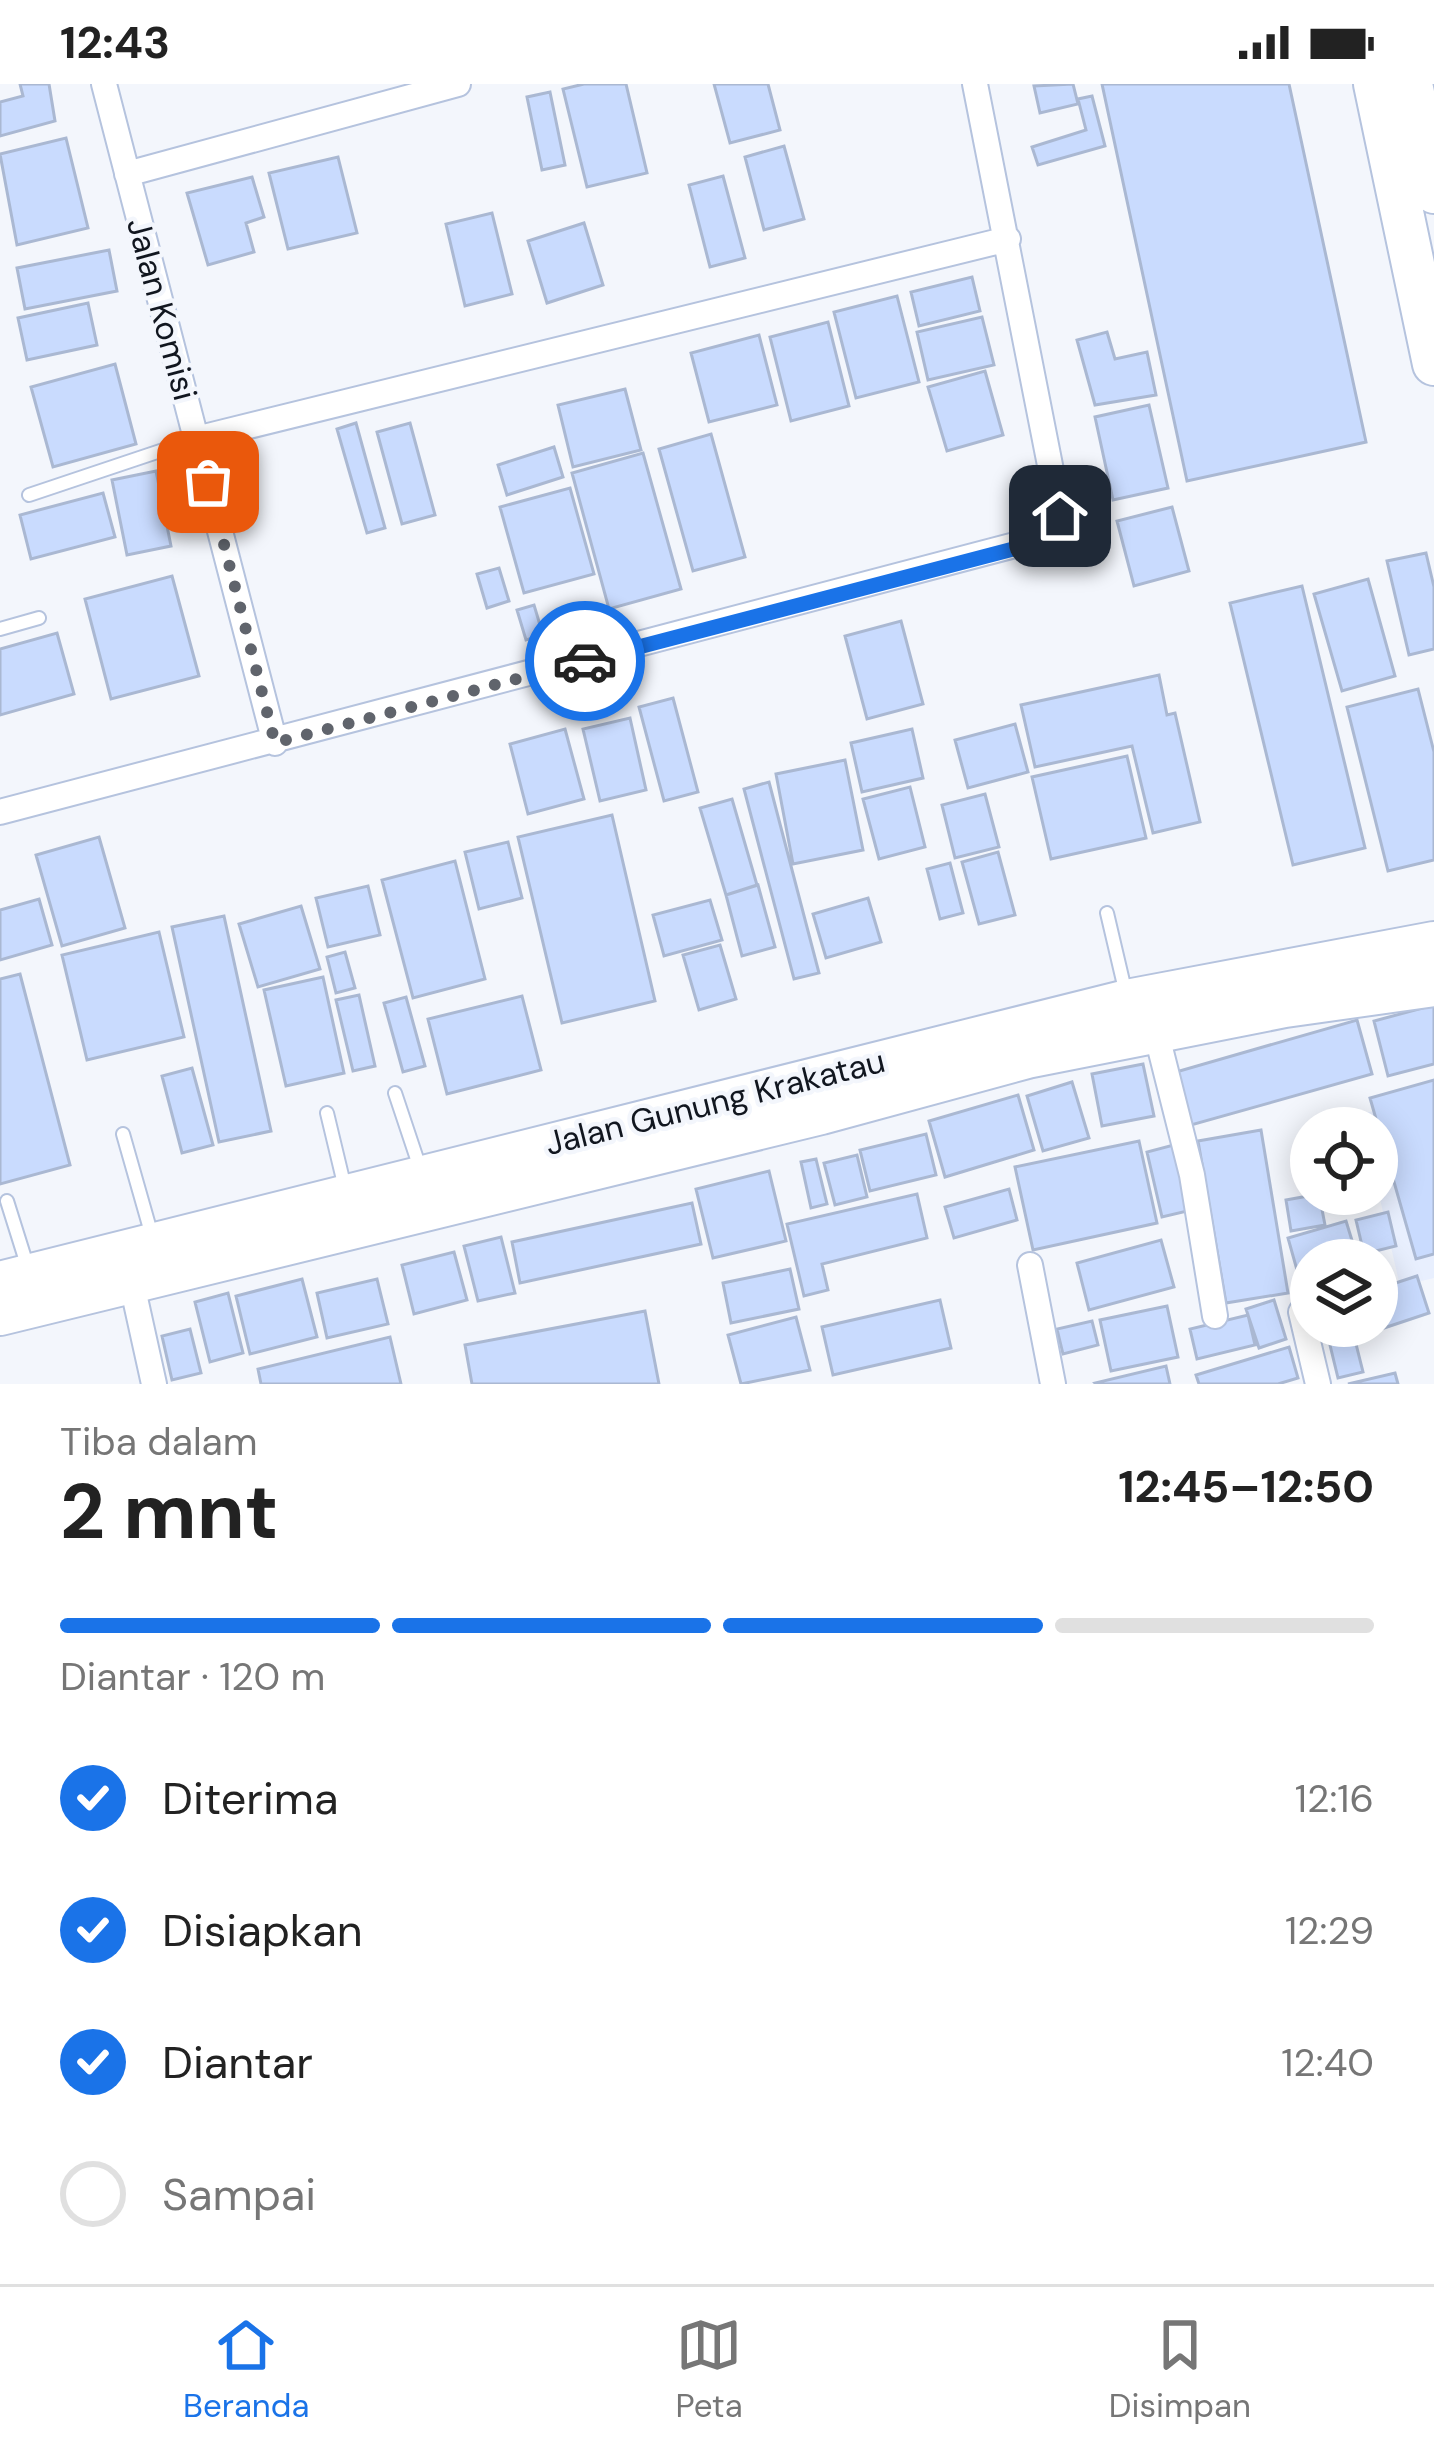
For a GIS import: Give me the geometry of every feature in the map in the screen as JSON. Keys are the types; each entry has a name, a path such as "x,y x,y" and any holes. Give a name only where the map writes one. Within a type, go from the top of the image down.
{"highway":[{"path":"1375,84 1434,364"},
{"path":"1411,84 1434,192"},
{"name":"Jalan Gunung Krakatau","path":"15,1279 422,1175 1142,1016 1434,944"},
{"name":"Jalan Gunung Krakatau","path":"0,1314 798,1119 1027,1057 1142,1016 1434,986"}],"street":[{"name":"Jalan Komisi","path":"104,84 275,743"},
{"path":"127,174 458,84"},
{"path":"0,812 1049,536 1060,516 975,84"},
{"path":"196,439 1008,239"},
{"path":"1142,1016 1192,1175 1215,1316"},
{"path":"1030,1265 1053,1384"},
{"path":"131,1280 154,1384"},
{"path":"1309,1347 1318,1384"}],"lane":[{"path":"29,495 196,439"},
{"path":"0,628 39,618"},
{"path":"1107,914 1142,1016"},
{"path":"395,1093 422,1175"},
{"path":"327,1113 346,1195"},
{"path":"123,1134 155,1243"},
{"path":"8,1201 15,1279"}],"shaded area":[{"path":"1434,1098 1434,1278 1400,1286 1398,1239 1389,1239 1384,1215 1398,1215 1398,1107 1392,1107"}],"building":[{"path":"20,84 49,84 55,121 0,136 0,102 23,96"},
{"path":"626,84 647,173 587,187 563,89"},
{"path":"714,84 768,84 780,130 730,143"},
{"path":"1073,84 1078,104 1040,113 1034,86"},
{"path":"1102,84 1289,84 1366,442 1187,481"},
{"path":"550,92 565,165 542,170 527,97"},
{"path":"1092,96 1105,146 1038,165 1032,147 1086,130 1078,99"},
{"path":"66,138 88,228 17,245 0,154"},
{"path":"784,146 804,219 764,230 745,157"},
{"path":"338,157 357,233 288,249 269,173"},
{"path":"723,176 745,258 710,267 689,185"},
{"path":"252,177 264,217 246,223 254,252 208,265 187,193"},
{"path":"492,213 512,294 465,306 446,224"},
{"path":"584,223 603,285 547,303 528,241"},
{"path":"109,250 117,291 25,309 17,268"},
{"path":"972,277 980,311 919,326 911,292"},
{"path":"897,296 919,382 856,398 834,312"},
{"path":"88,303 97,345 27,360 18,318"},
{"path":"982,317 994,365 928,380 917,332"},
{"path":"828,322 849,406 791,421 770,337"},
{"path":"1107,332 1115,359 1147,352 1156,395 1095,405 1077,340"},
{"path":"759,335 777,405 709,422 691,353"},
{"path":"115,364 136,444 53,467 31,387"},
{"path":"985,371 1003,435 947,451 928,387"},
{"path":"625,389 641,450 573,467 558,405"},
{"path":"1149,405 1168,488 1113,500 1095,417"},
{"path":"356,423 385,528 367,533 337,429"},
{"path":"410,423 435,515 402,524 377,432"},
{"path":"711,434 745,557 693,571 659,449"},
{"path":"554,447 563,477 507,495 498,465"},
{"path":"643,453 681,589 609,609 572,473"},
{"path":"156,471 171,546 127,555 112,480"},
{"path":"570,488 594,574 524,593 500,507"},
{"path":"103,493 115,537 31,559 20,515"},
{"path":"1172,507 1189,571 1134,586 1117,521"},
{"path":"1426,553 1434,587 1434,649 1409,655 1387,561"},
{"path":"499,568 509,601 487,608 477,574"},
{"path":"172,576 199,676 111,699 85,599"},
{"path":"1368,579 1395,676 1342,691 1314,594"},
{"path":"1302,586 1365,848 1293,865 1230,603"},
{"path":"534,605 543,635 526,640 517,610"},
{"path":"901,621 923,704 867,719 845,636"},
{"path":"57,633 74,694 0,715 0,649"},
{"path":"1159,675 1167,715 1175,713 1200,822 1153,833 1132,746 1035,767 1021,705"},
{"path":"1418,689 1434,752 1434,860 1388,871 1347,707"},
{"path":"673,698 698,792 664,801 639,707"},
{"path":"630,718 646,790 600,801 583,729"},
{"path":"1015,724 1028,772 968,788 955,740"},
{"path":"565,729 584,799 528,814 510,744"},
{"path":"912,729 923,778 862,792 851,743"},
{"path":"1127,756 1146,838 1051,859 1032,777"},
{"path":"845,760 863,850 793,864 776,774"},
{"path":"769,782 819,973 794,979 744,789"},
{"path":"910,787 925,847 879,859 863,799"},
{"path":"985,794 999,847 955,858 942,805"},
{"path":"732,799 757,885 726,895 700,808"},
{"path":"612,815 655,1001 562,1023 518,837"},
{"path":"99,837 125,928 62,946 36,855"},
{"path":"508,842 522,898 479,909 465,852"},
{"path":"998,852 1015,915 979,924 962,862"},
{"path":"455,861 485,979 413,998 382,880"},
{"path":"950,863 963,913 940,919 927,869"},
{"path":"758,885 775,947 742,956 726,895"},
{"path":"368,886 380,935 328,947 316,898"},
{"path":"868,898 881,942 826,958 813,914"},
{"path":"39,899 52,945 0,960 0,910"},
{"path":"710,900 722,940 664,956 653,915"},
{"path":"301,906 320,969 258,987 239,924"},
{"path":"224,916 271,1131 219,1142 172,927"},
{"path":"159,932 184,1037 87,1060 62,955"},
{"path":"720,945 736,999 699,1010 683,955"},
{"path":"345,952 355,988 336,993 327,957"},
{"path":"20,974 70,1165 0,1184 0,979"},
{"path":"323,977 344,1073 286,1086 264,990"},
{"path":"359,995 375,1066 353,1071 336,1000"},
{"path":"522,996 541,1070 447,1094 428,1019"},
{"path":"406,997 425,1066 403,1072 384,1003"},
{"path":"1434,1005 1434,1064 1388,1076 1374,1021"},
{"path":"1357,1020 1372,1074 1184,1127 1169,1074"},
{"path":"1143,1064 1154,1116 1102,1126 1092,1074"},
{"path":"192,1068 213,1145 182,1153 162,1076"},
{"path":"1434,1080 1434,1254 1416,1259 1398,1196 1398,1107 1373,1107 1370,1098"},
{"path":"1072,1082 1089,1138 1043,1151 1027,1096"},
{"path":"1018,1095 1034,1150 945,1177 929,1121"},
{"path":"1261,1130 1288,1293 1226,1303 1198,1141"},
{"path":"926,1134 936,1175 870,1191 860,1150"},
{"path":"1139,1141 1157,1223 1033,1250 1015,1167"},
{"path":"1181,1143 1196,1209 1162,1217 1147,1152"},
{"path":"857,1155 867,1197 835,1205 824,1163"},
{"path":"816,1159 827,1204 811,1208 801,1162"},
{"path":"769,1171 786,1241 713,1258 696,1189"},
{"path":"1009,1189 1017,1220 954,1238 945,1207"},
{"path":"917,1194 927,1238 822,1264 828,1290 804,1296 787,1224"},
{"path":"1290,1199 1290,1215 1323,1215 1325,1225 1291,1231 1286,1200"},
{"path":"692,1203 701,1244 520,1283 512,1242"},
{"path":"1389,1215 1394,1239 1360,1239 1356,1220"},
{"path":"1346,1221 1352,1239 1290,1239 1290,1245 1288,1238"},
{"path":"501,1237 515,1293 478,1301 464,1246"},
{"path":"1161,1240 1174,1287 1089,1310 1077,1263"},
{"path":"454,1252 467,1300 414,1314 402,1265"},
{"path":"790,1269 799,1309 731,1323 723,1283"},
{"path":"1417,1276 1429,1313 1398,1323 1398,1282"},
{"path":"302,1279 317,1337 250,1354 236,1296"},
{"path":"377,1279 388,1324 327,1338 317,1293"},
{"path":"228,1293 243,1353 210,1362 195,1302"},
{"path":"940,1300 951,1348 833,1375 822,1327"},
{"path":"1274,1300 1286,1339 1259,1348 1246,1309"},
{"path":"1167,1306 1178,1357 1111,1371 1100,1320"},
{"path":"645,1311 659,1384 472,1384 465,1345"},
{"path":"1248,1315 1255,1345 1197,1359 1190,1329"},
{"path":"796,1317 810,1370 741,1384 728,1335"},
{"path":"1092,1321 1098,1345 1063,1354 1057,1329"},
{"path":"190,1329 201,1373 172,1380 162,1336"},
{"path":"390,1337 401,1384 261,1384 258,1369"},
{"path":"1289,1347 1298,1378 1278,1384 1199,1384 1196,1375"},
{"path":"1330,1347 1357,1347 1363,1372 1338,1378"},
{"path":"1166,1366 1170,1384 1095,1383"},
{"path":"1395,1373 1398,1384 1348,1384"}],"way so far":[{"path":"208,482 275,743 585,661"}],"route":[{"path":"585,661 1040,542 1055,529 1060,516"}]}
